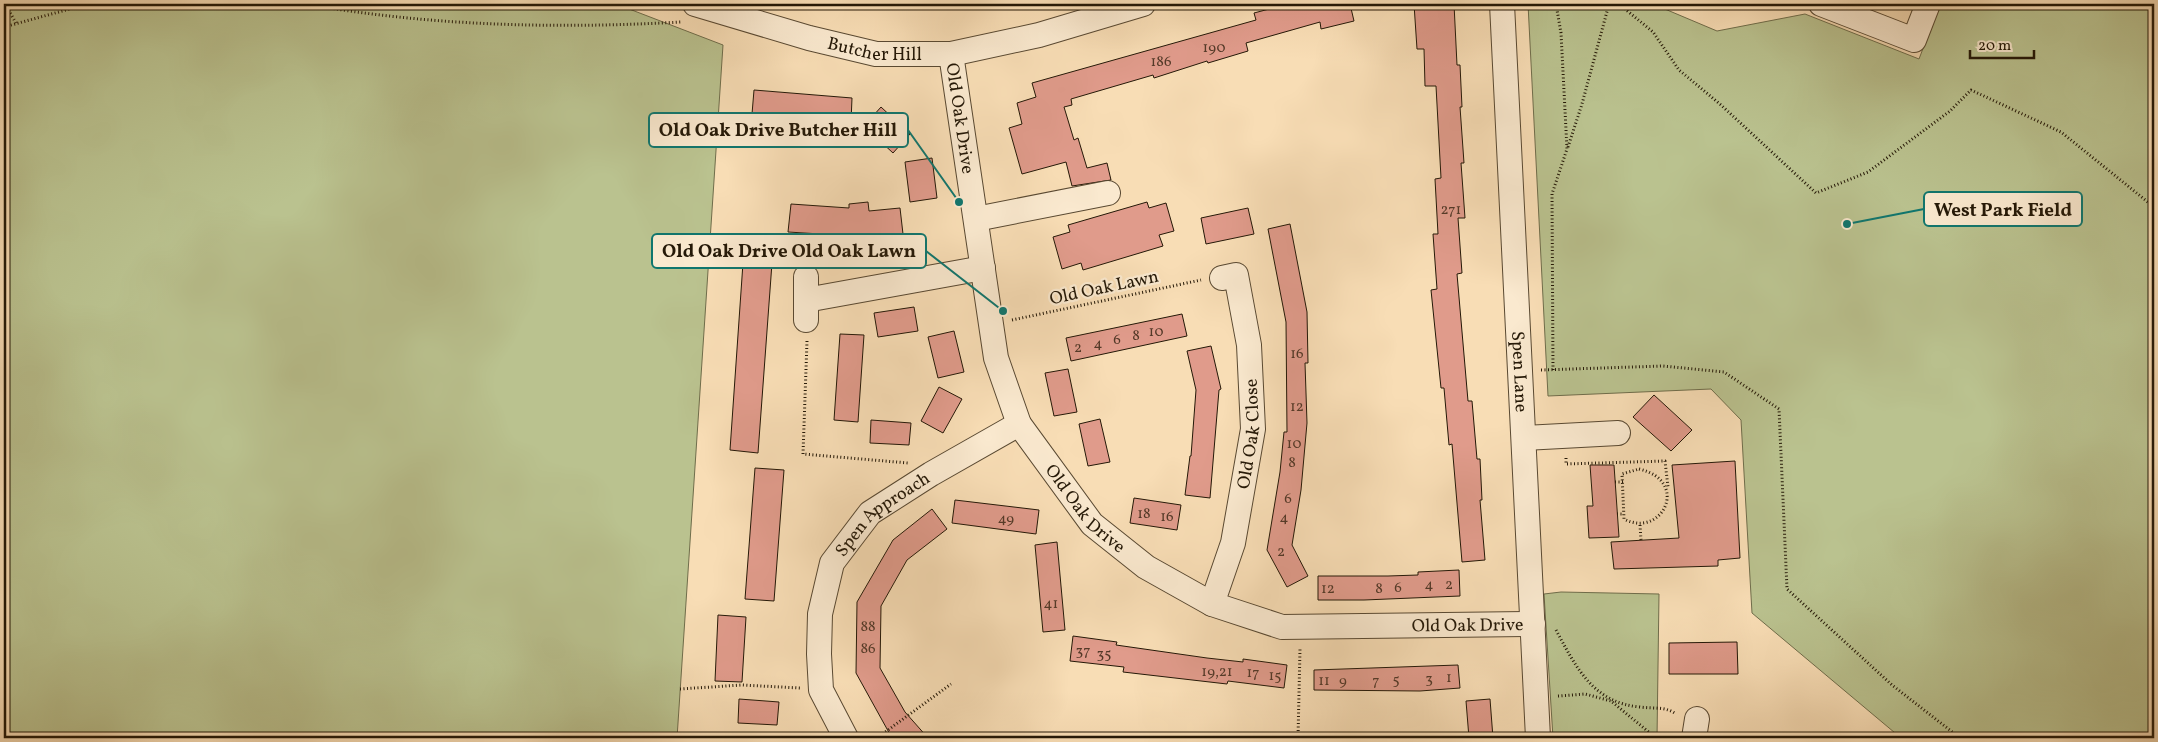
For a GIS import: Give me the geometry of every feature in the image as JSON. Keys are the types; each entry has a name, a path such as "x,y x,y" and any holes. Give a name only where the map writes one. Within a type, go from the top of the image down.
{"street":[{"name":"Butcher Hill","path":"706,7 809,38 876,54 951,54 1039,34 1143,4"},
{"name":"Spen Lane","path":"1502,4 1524,438 1543,625 1538,738"},
{"path":"1821,4 1914,40 1928,4"},
{"name":"Old Oak Drive","path":"951,54 996,358 1019,424 1092,524 1146,567 1212,604 1282,627 1543,625"},
{"path":"976,220 1108,192"},
{"path":"806,299 983,268"},
{"name":"Old Oak Close","path":"1212,604 1232,543 1253,429 1249,346 1236,274 1222,278"},
{"name":"Spen Approach","path":"846,738 820,690 820,614 832,563 870,513 931,474 1019,424"},
{"path":"1524,438 1618,433"}],"path":[{"path":"5,4 16,23"},
{"path":"4,27 88,4"},
{"path":"306,4 360,14 474,23 613,26 691,22 706,7"},
{"path":"1556,4 1561,33 1567,149"},
{"path":"1553,370 1552,194 1582,104 1609,4"},
{"path":"1619,4 1654,32 1679,70 1721,105 1816,193 1868,172 1950,111 1971,90 2060,132 2154,207"},
{"name":"Old Oak Lawn","path":"991,325 1192,282 1222,278"},
{"path":"806,299 808,354 803,454 908,463 931,474"},
{"path":"1539,370 1663,366 1724,372 1779,409 1786,589 1892,685 1960,738"},
{"path":"1566,456 1566,464 1665,461 1668,491 1668,498 1658,516 1650,523 1640,525 1624,519 1622,474 1639,469 1659,478 1668,491"},
{"path":"1638,462 1639,469"},
{"path":"1615,482 1622,482"},
{"path":"1617,514 1624,514"},
{"path":"1640,525 1641,540"},
{"path":"1543,625 1592,686 1656,738"},
{"path":"1298,738 1299,626"},
{"path":"877,738 952,684"},
{"path":"680,689 742,685 820,690"},
{"path":"1557,696 1585,694 1638,707 1668,708 1691,726"}],"green space":[{"path":"4,4 610,4 624,7 723,45 677,738 4,738"},
{"path":"1528,4 1653,4 1717,31 1805,14 1919,59 1940,4 2154,4 2154,738 1901,738 1752,613 1741,420 1711,389 1548,396"},
{"path":"1561,592 1659,594 1657,738 1553,738 1544,594"}],"building":[{"path":"1288,4 1350,4 1354,21 1321,29 1320,22 1246,43 1248,51 1208,63 1207,61 1154,78 1153,75 1071,99 1072,105 1064,107 1074,140 1078,138 1087,168 1107,163 1111,180 1072,186 1066,162 1022,174 1009,128 1022,124 1017,103 1036,97 1032,83 1256,20 1254,13"},
{"path":"1414,4 1454,4 1457,65 1460,65 1462,107 1460,107 1464,163 1461,163 1465,218 1458,218 1462,273 1457,274 1468,401 1472,401 1477,459 1480,459 1482,500 1480,500 1485,560 1462,562 1452,444 1449,445 1444,388 1441,388 1431,290 1437,289 1433,234 1438,234 1435,179 1441,178 1436,86 1425,86 1424,49 1417,49"},
{"path":"754,90 852,98 851,122 752,114"},
{"path":"881,107 910,134 893,153 864,126"},
{"path":"932,158 937,198 910,202 905,162"},
{"path":"868,202 869,211 900,208 903,234 853,239 853,236 788,232 791,204 849,208 849,204"},
{"path":"1147,202 1149,208 1166,203 1174,231 1159,235 1163,246 1083,270 1081,263 1062,269 1053,237 1070,232 1068,225"},
{"path":"1248,208 1254,234 1206,244 1201,218"},
{"path":"1290,224 1307,312 1308,363 1305,363 1307,423 1301,490 1292,545 1308,576 1287,587 1267,550 1280,472 1284,432 1287,432 1286,322 1268,229"},
{"path":"745,234 774,236 758,453 730,450"},
{"path":"914,307 918,331 878,337 874,313"},
{"path":"1182,314 1187,336 1071,361 1066,338"},
{"path":"954,331 964,372 938,378 928,337"},
{"path":"840,334 864,335 858,422 834,420"},
{"path":"1211,346 1221,389 1219,390 1210,498 1185,495 1191,456 1196,390 1187,351"},
{"path":"1068,369 1077,412 1054,416 1045,373"},
{"path":"939,387 962,399 943,433 921,421"},
{"path":"1654,395 1692,430 1671,451 1633,417"},
{"path":"1100,419 1110,462 1088,466 1079,424"},
{"path":"871,420 911,423 909,445 870,443"},
{"path":"1735,461 1740,558 1718,560 1718,566 1614,569 1611,542 1679,538 1672,465"},
{"path":"1590,465 1614,465 1619,537 1589,538 1587,506 1593,506"},
{"path":"755,468 784,470 774,601 745,599"},
{"path":"1134,498 1181,505 1177,530 1130,523"},
{"path":"955,500 1039,510 1036,534 952,523"},
{"path":"932,509 947,529 907,560 881,606 880,668 905,712 928,738 892,738 856,673 857,602 893,540"},
{"path":"1057,542 1065,630 1043,632 1035,545"},
{"path":"1459,570 1460,596 1318,600 1318,576 1418,575 1418,572"},
{"path":"718,615 746,617 742,682 715,681"},
{"path":"1073,636 1117,642 1116,645 1207,658 1243,662 1243,659 1287,665 1284,688 1228,681 1227,684 1123,672 1124,667 1070,661"},
{"path":"1737,642 1738,674 1669,674 1669,643"},
{"path":"1458,665 1460,688 1420,691 1314,690 1314,670"},
{"path":"739,699 779,702 777,725 738,723"},
{"path":"1490,699 1493,738 1469,738 1466,701"}],"place":[{"name":"Old Oak Drive Butcher Hill","path":"959,202"},
{"name":"West Park Field","path":"1847,224"},
{"name":"Old Oak Drive Old Oak Lawn","path":"1003,311"}]}
